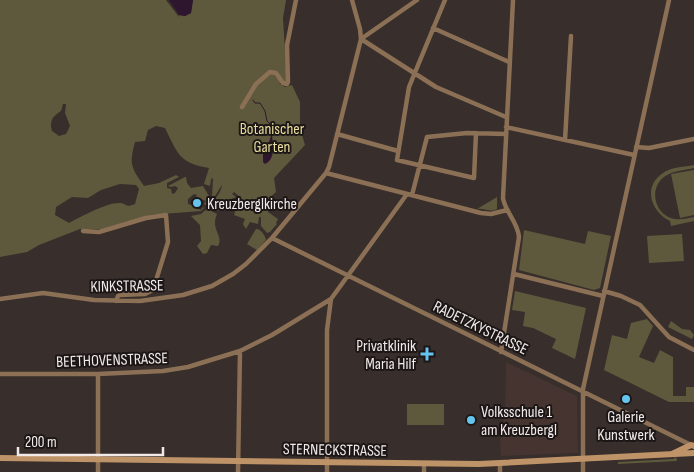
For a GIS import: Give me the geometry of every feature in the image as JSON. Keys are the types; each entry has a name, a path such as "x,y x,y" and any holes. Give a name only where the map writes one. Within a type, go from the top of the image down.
{"street":[{"path":"242,106 256,84 270,72 276,73 283,83 286,84 288,82 287,45 296,0"},
{"path":"352,0 361,39 326,173 480,213 491,214 507,210"},
{"path":"361,39 417,0"},
{"path":"445,0 414,74 405,104 397,160 474,178 476,132"},
{"path":"501,352 519,233 504,204 503,191 513,0"},
{"path":"583,472 582,392 669,0"},
{"path":"433,28 509,62"},
{"path":"565,140 571,36"},
{"path":"361,39 436,87 506,116"},
{"path":"506,127 634,155"},
{"path":"410,195 427,137 476,132 506,134"},
{"path":"337,134 398,151"},
{"path":"636,147 649,148 694,139"},
{"name":"KINKSTRASSE","path":"0,299 43,293 116,301 164,298 183,295 212,286 240,269 272,238 326,173"},
{"name":"BEETHOVENSTRASSE","path":"0,374 163,372 188,367 240,351 272,335 331,299 410,195"},
{"path":"83,231 99,232 146,218 166,215 168,242 153,290 145,294 120,295 116,301"},
{"name":"RADETZKYSTRASSE","path":"272,238 693,446"},
{"path":"514,274 621,296 640,305 669,337 694,350"},
{"path":"327,472 327,330 331,299"},
{"path":"238,472 240,351"},
{"path":"98,374 98,472"},
{"path":"678,440 683,448 692,453"},
{"name":"STERNECKSTRASSE","path":"669,455 683,448 693,446"},
{"name":"STERNECKSTRASSE","path":"0,458 500,464 692,453"},
{"path":"424,463 424,472"},
{"path":"500,464 500,472"}],"shaded area":[{"path":"169,0 193,0 191,13 185,16 179,15"},
{"path":"272,133 272,154 269,161 265,164 263,162 263,148 268,145"},
{"path":"506,362 577,396 578,453 501,456 500,442 505,409"}],"green space":[{"name":"Botanischer Garten","path":"0,0 166,0 179,17 179,15 185,16 191,13 193,0 286,0 283,18 287,83 279,83 285,87 292,85 300,102 300,128 305,145 274,178 276,192 267,200 268,212 278,219 277,224 270,232 267,233 261,226 261,217 259,217 258,224 250,222 246,229 243,224 245,219 234,215 240,197 234,192 232,194 236,197 226,201 218,211 209,207 219,194 222,185 215,196 212,197 213,178 211,179 210,186 204,184 209,168 185,160 177,151 165,128 156,126 148,130 145,141 135,142 132,166 136,174 144,186 159,183 176,175 179,177 167,183 167,188 171,189 172,194 178,188 168,186 185,177 191,188 203,186 209,196 206,205 204,204 206,201 196,197 197,195 194,194 188,199 188,204 201,210 203,207 201,211 150,215 102,229 80,229 39,245 27,252 0,257","holes":["63,104 66,104 65,113 70,126 66,134 59,136 52,131 51,122 61,111","120,184 136,185 139,189 135,204 130,206 115,203 94,210 69,223 55,215 56,207 72,197 88,198 101,190"]},
{"path":"694,165 694,168 667,175 659,182 656,188 656,201 659,208 668,217 682,219 694,217 694,221 671,226 670,221 663,217 654,206 651,199 653,185 656,179 666,171"},
{"path":"694,170 694,215 680,218 671,174"},
{"path":"497,197 497,209 492,211 477,209"},
{"path":"207,209 217,214 215,224 219,242 218,246 211,245 207,253 203,254 197,246 201,241 200,225 191,216 201,214"},
{"path":"256,229 260,230 266,240 257,250 247,244"},
{"path":"524,230 585,244 588,231 611,236 600,288 594,290 519,270"},
{"path":"682,234 684,261 649,263 647,236"},
{"path":"515,291 586,308 575,359 552,348 556,339 533,328 523,326 525,312 512,310"},
{"path":"647,319 653,326 639,357 654,363 660,350 673,357 673,396 686,396 686,387 694,387 694,402 669,402 604,370 612,335 627,339 631,323"},
{"path":"671,321 682,329 690,330 694,335 692,339 668,327"},
{"path":"407,404 444,404 444,425 407,425"},
{"path":"676,457 677,461 618,464 618,462 673,459"}],"waterway":[{"path":"253,100 255,103 260,103 265,111 267,121 273,127 272,133"}],"place":[{"name":"Kreuzberglkirche","path":"197,203"},
{"name":"Privatklinik Maria Hilf","path":"427,354"},
{"name":"Galerie Kunstwerk","path":"626,399"},
{"name":"Volksschule 1 am Kreuzbergl","path":"471,420"}]}
